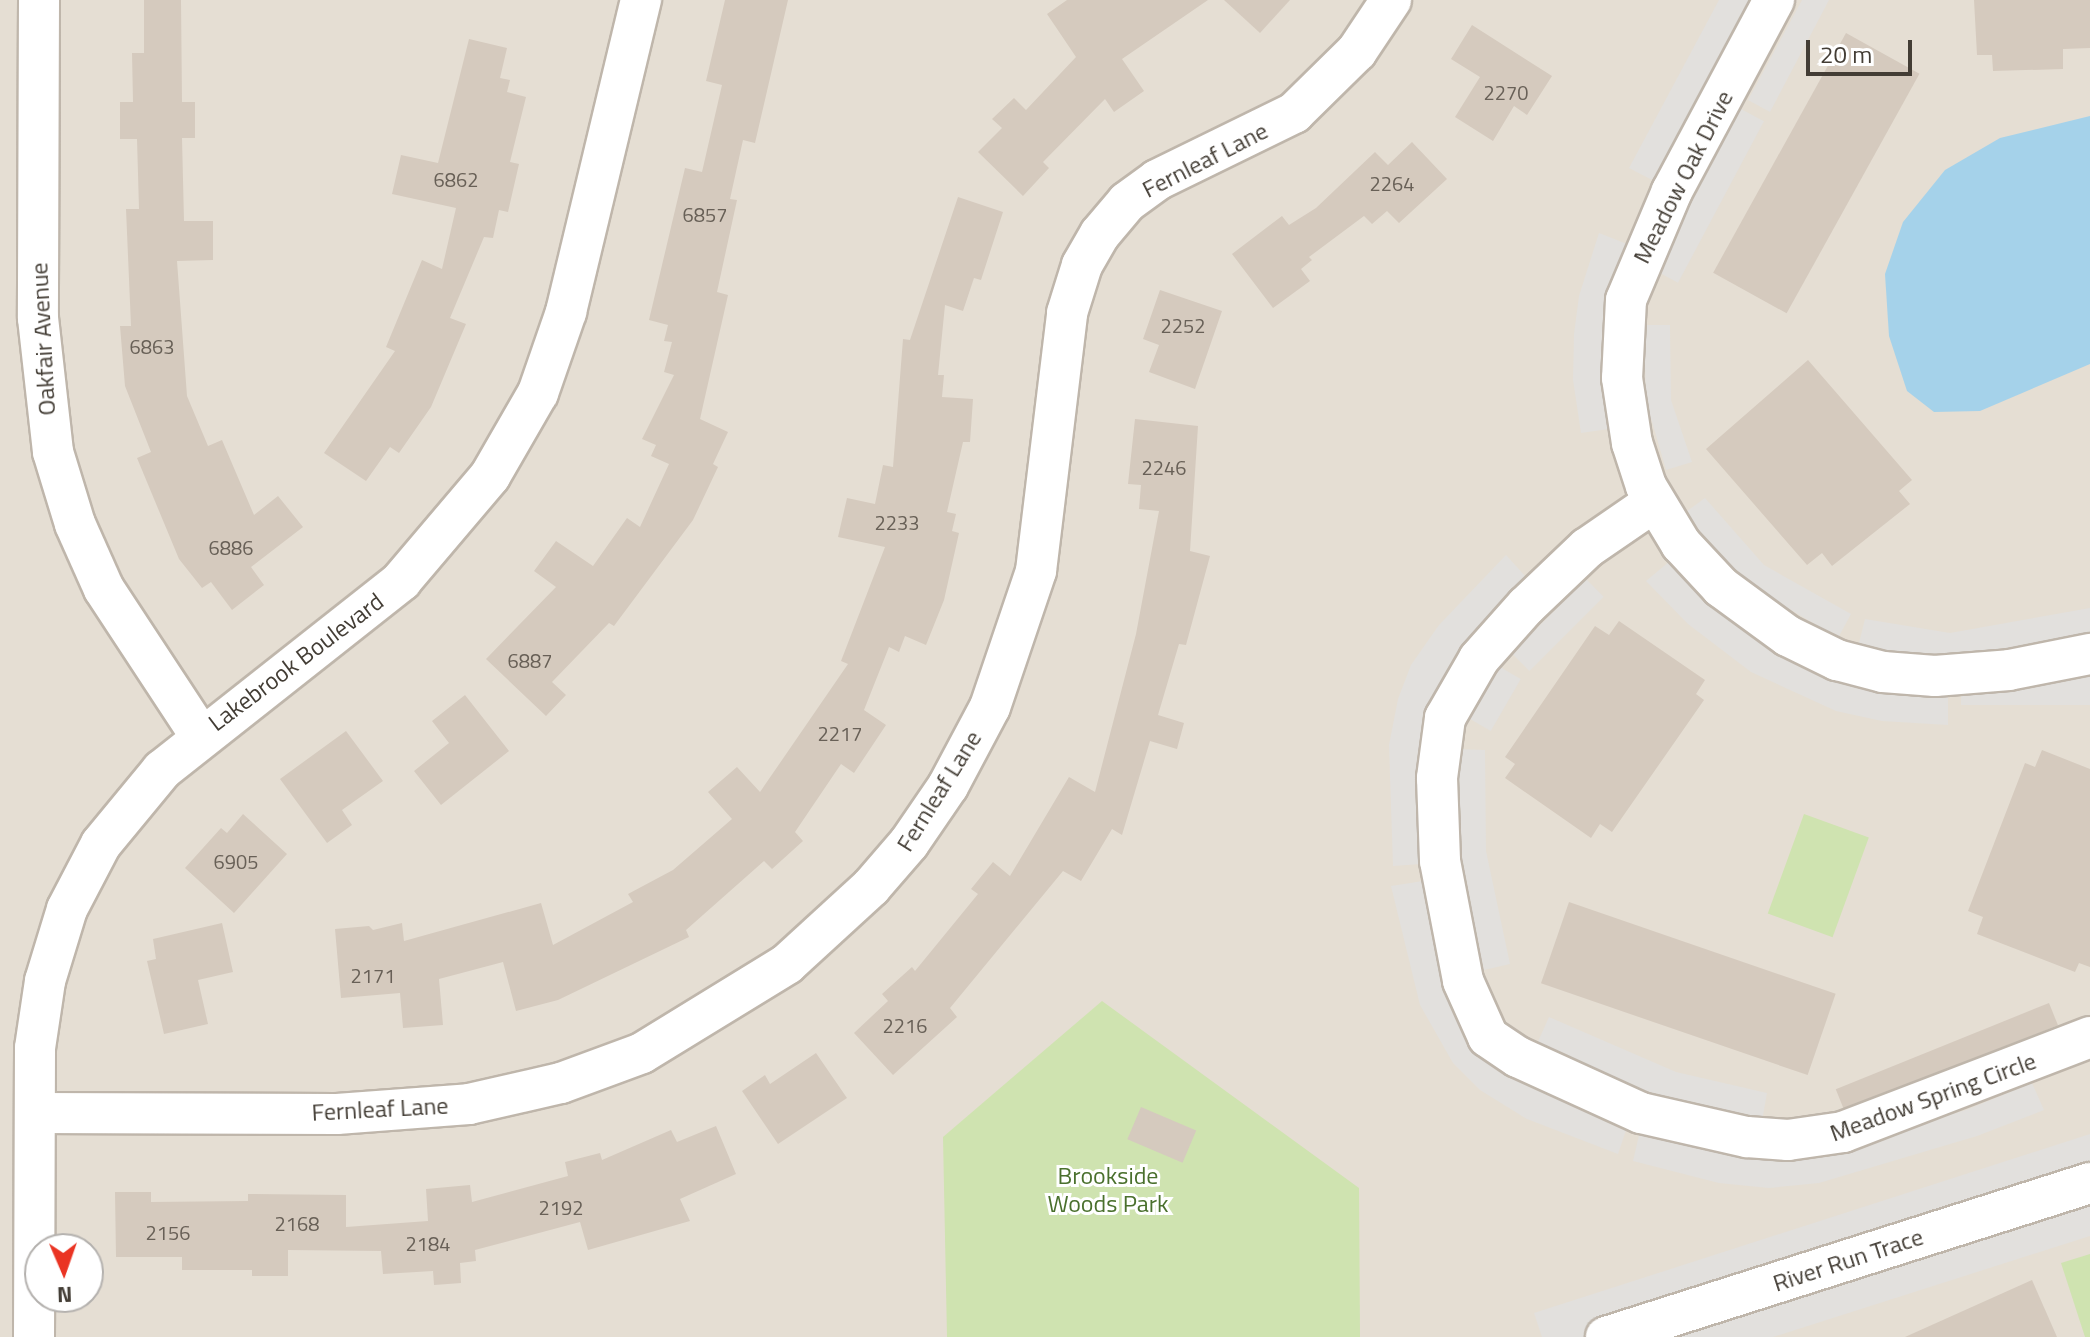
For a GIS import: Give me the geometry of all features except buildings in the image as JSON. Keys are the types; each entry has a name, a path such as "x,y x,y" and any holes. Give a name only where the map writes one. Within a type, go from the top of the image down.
{"street":[{"name":"Oakfair Avenue","path":"39,0 38,318 53,452 104,589 200,735"},
{"name":"Lakebrook Boulevard","path":"34,1337 35,1113 39,1016 67,909 121,815 200,735 401,581 490,476 538,393 562,324 641,0"},
{"name":"Fernleaf Lane","path":"35,1113 337,1114 469,1104 561,1083 642,1053 787,964 871,887 909,843 948,786 990,707 1036,571 1067,313 1082,265 1100,234 1127,202 1157,180 1294,113 1357,51 1391,0"},
{"name":"Meadow Oak Drive","path":"1654,502 1637,462 1624,397 1621,343 1626,300 1672,191 1774,0"},
{"path":"1654,502 1692,557 1730,595 1788,636 1837,660 1883,672 1950,675 2090,654"},
{"name":"Meadow Spring Circle","path":"1654,502 1587,548 1526,606 1479,659 1445,718 1437,778 1441,870 1463,981 1488,1037 1518,1057 1641,1113 1747,1137 1788,1140 1843,1132 2090,1037"},
{"name":"River Run Trace","path":"1606,1337 2090,1183"}],"shaded area":[{"path":"0,0 2090,0 2090,1337 0,1337"},
{"path":"1719,0 1760,0 1656,182 1629,168"},
{"path":"1802,0 1829,0 1770,112 1748,100"},
{"path":"1741,109 1764,121 1678,283 1655,271"},
{"path":"1599,233 1627,244 1606,306 1601,352 1609,429 1581,433 1573,380 1574,334 1579,296"},
{"path":"1644,325 1670,325 1671,400 1692,462 1666,470 1646,401"},
{"path":"1705,498 1764,565 1851,614 1838,638 1744,582 1683,514"},
{"path":"1506,555 1526,577 1464,643 1428,707 1417,795 1421,864 1393,866 1389,745 1398,699 1411,665 1439,625"},
{"path":"1670,561 1709,603 1792,661 1844,683 1885,692 1948,695 1948,725 1882,721 1836,711 1751,672 1688,624 1646,581"},
{"path":"1586,579 1604,597 1529,671 1512,653"},
{"path":"2090,608 2090,635 1952,659 1858,647 1865,619 1950,633"},
{"path":"1500,667 1521,679 1491,731 1470,719"},
{"path":"1961,675 2090,675 2090,705 1961,705"},
{"path":"1456,749 1485,750 1486,851 1510,964 1484,970 1459,853"},
{"path":"1423,881 1456,1019 1496,1065 1538,1089 1627,1127 1618,1154 1527,1119 1480,1090 1453,1063 1420,1005 1391,886"},
{"path":"1549,1017 1676,1072 1767,1093 1762,1121 1659,1099 1536,1046"},
{"path":"2032,1083 2044,1110 1977,1136 1819,1183 1769,1188 1719,1183 1633,1161 1640,1131 1725,1154 1770,1159 1815,1155 1966,1110"},
{"path":"2090,1134 2090,1236 1773,1337 1542,1337 1534,1313"}],"green space":[{"path":"1804,814 1869,838 1833,937 1768,914"},
{"name":"Brookside Woods Park","path":"1102,1001 1359,1188 1360,1337 947,1337 943,1137"},
{"path":"2090,1254 2090,1337 2085,1337 2061,1263"}],"water":[{"path":"2090,116 2090,364 1980,411 1934,412 1907,391 1889,336 1885,274 1903,222 1945,170 2000,138"}]}
